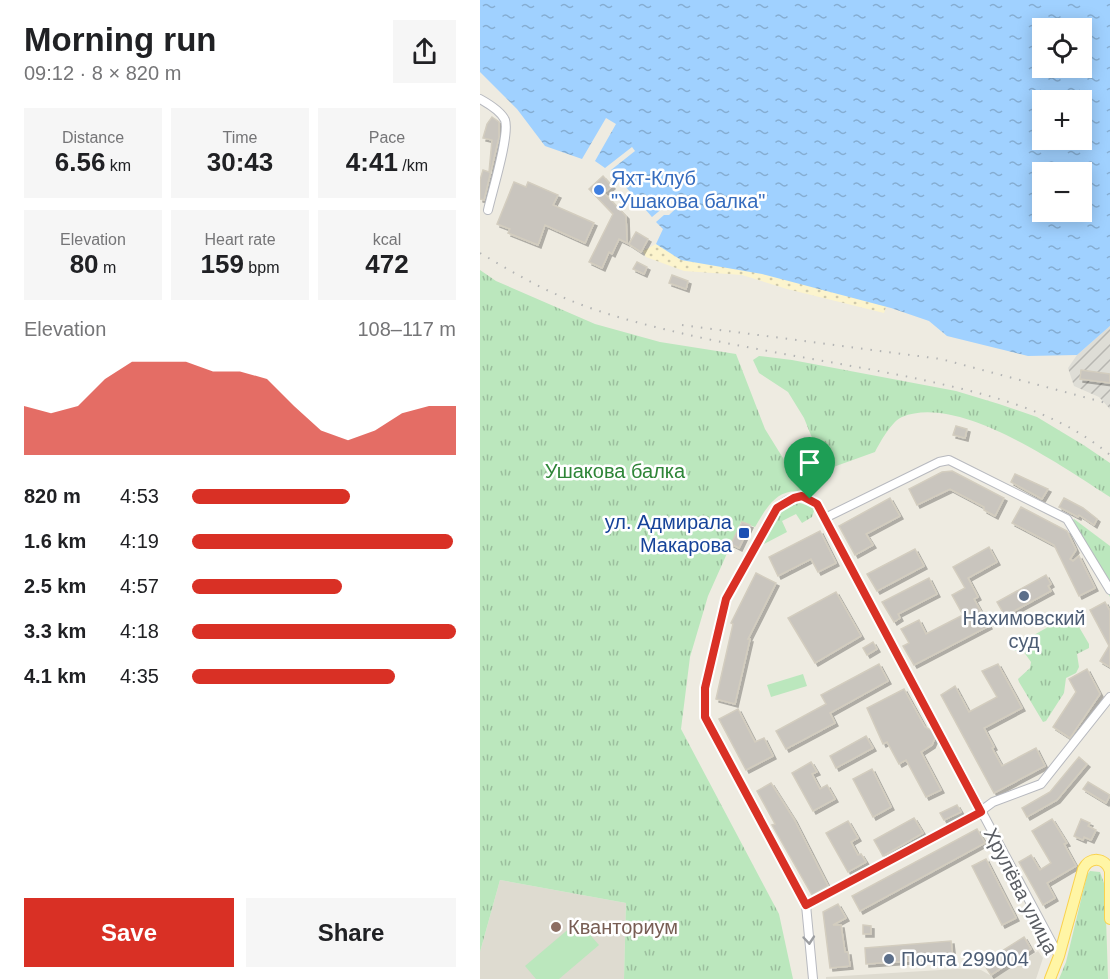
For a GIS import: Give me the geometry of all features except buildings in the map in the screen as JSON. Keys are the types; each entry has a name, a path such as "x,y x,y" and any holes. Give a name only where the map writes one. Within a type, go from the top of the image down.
{"main road":[{"path":"1059,956 1083,869 1088,861 1102,861 1110,871 1110,919"},
{"name":"Хрулёва улица","path":"1050,979 1059,956"}],"street":[{"path":"480,99 501,114 506,125 503,148 488,210"},
{"path":"825,518 939,462 949,460 1066,519 1110,590"},
{"name":"Хрулёва улица","path":"806,905 705,717 704,711 705,688 726,599 777,508 794,498 806,497 817,504 825,518 1059,956"},
{"path":"813,979 806,905 981,812 993,802 1041,784 1110,698"}],"shaded area":[{"path":"1110,326 1110,409 1099,397 1074,386 1068,368 1077,355"},
{"name":"Кванториум","path":"500,880 626,903 624,979 480,979 480,952"},
{"path":"1038,951 1043,958 1036,979 826,979 826,977 957,969 981,970 995,978"}],"green space":[{"name":"Ушакова балка","path":"480,270 496,281 595,324 660,342 736,354 765,429 804,492 787,493 774,500 755,527 741,522 708,596 690,657 681,729 779,914 793,979 624,979 626,903 500,880 480,952"},
{"path":"759,356 792,360 956,391 1037,417 1110,463 1110,497 1066,468 1010,437 952,415 925,412 898,419 875,452 825,470 804,418 788,392 759,373 753,360"},
{"path":"800,503 815,508 812,517 802,523 796,514 782,521 787,532 764,544 776,517 785,509"},
{"path":"1074,519 1110,546 1110,597 1070,523"},
{"path":"1072,615 1089,644 1089,648 1077,654 1079,667 1076,673 1066,678 1064,693 1046,721 1043,722 1018,679 1030,668 1031,662 1021,648 1015,651 1013,647"},
{"path":"803,674 807,686 771,697 767,685"},
{"path":"1090,871 1100,872 1105,886 1108,979 1059,979 1066,962 1087,875"},
{"path":"578,921 599,945 559,979 536,979 525,966"}],"sand":[{"path":"656,244 679,257 889,298 884,313 787,289 742,275 684,271 646,257 643,251"}],"water":[{"path":"480,0 1110,0 1110,326 1077,355 1028,356 947,336 929,321 891,308 762,274 681,260 656,244 663,229 656,222 664,215 669,215 687,198 686,195 680,200 676,197 652,217 611,170 635,151 632,147 605,168 595,161 616,124 606,118 582,159 545,146 517,109 480,72"}],"railway":[{"path":"480,253 550,291 587,307 629,320 731,344 880,371 1015,404 1065,425 1110,455"},
{"path":"682,325 941,359 1110,404"}],"place":[{"name":"Яхт-Клуб \"Ушакова балка\"","path":"599,190"},
{"name":"ул. Адмирала Макарова","path":"744,533"},
{"name":"Нахимовский суд","path":"1024,596"},
{"name":"Кванториум","path":"556,927"},
{"name":"Почта 299004","path":"889,959"}],"route":[{"path":"802,496 810,499 817,504 851,566 981,812 806,905 705,717 704,711 705,688 726,599 777,508 794,498 802,496"}]}
